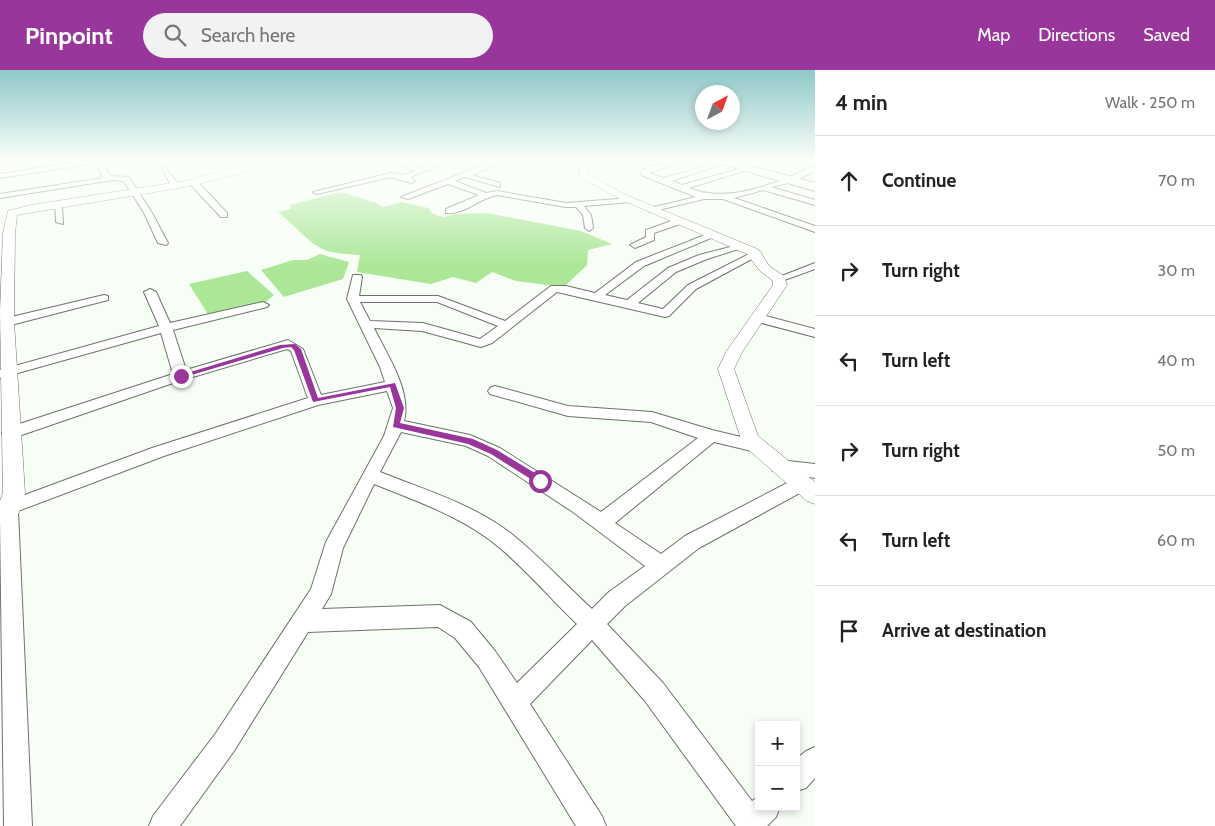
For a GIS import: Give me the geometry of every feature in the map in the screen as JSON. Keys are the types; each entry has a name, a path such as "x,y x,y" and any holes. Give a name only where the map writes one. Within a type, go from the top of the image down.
{"street":[{"path":"9,196 12,213 5,234 4,373 7,438 14,493 7,509 18,826"},
{"path":"12,213 109,196"},
{"path":"137,196 148,213 163,243"},
{"path":"206,196 224,214"},
{"path":"449,211 474,202 482,196"},
{"path":"516,196 560,204 631,200"},
{"path":"624,196 658,208 680,221 756,254"},
{"path":"658,208 702,197 727,196"},
{"path":"793,196 815,203"},
{"path":"724,197 815,229"},
{"path":"578,204 587,216 588,228"},
{"path":"58,205 60,222"},
{"path":"803,225 815,220"},
{"path":"635,245 651,238 649,232 654,229 680,221"},
{"path":"597,296 640,264 672,249 713,235"},
{"path":"629,304 672,270 703,257 739,246"},
{"path":"756,254 756,261 779,279 780,285 734,352 726,369 750,440 779,466 810,483"},
{"path":"366,324 422,327 481,343 488,340 555,288 597,296 659,312 668,312 677,300 692,288 756,254"},
{"path":"779,279 815,266"},
{"path":"163,826 225,742 320,594 333,548 392,436 400,408 387,367 353,299 357,276"},
{"path":"150,292 166,328 181,376"},
{"path":"5,318 104,298"},
{"path":"353,299 438,299 506,325"},
{"path":"4,373 166,328 263,305"},
{"path":"758,318 815,333"},
{"path":"7,438 181,376 282,346 293,345 297,349 316,401"},
{"path":"7,509 158,452 316,401 392,385"},
{"path":"495,391 568,411 652,417 711,436 756,446"},
{"path":"395,425 470,441 494,452 601,523 660,566"},
{"path":"601,523 681,462 711,436"},
{"path":"370,475 438,502 484,526 507,542 592,624 654,692 756,819"},
{"path":"515,702 617,599 692,542 810,483"},
{"path":"303,621 440,616 462,630 486,659 515,702 592,826"},
{"path":"800,774 815,760"}],"shaded area":[{"path":"324,196 355,196 383,207 402,202 428,208 433,214 443,217 455,214 487,213 581,231 612,244 588,250 587,265 564,287 516,281 492,272 476,283 453,277 431,284 357,272 360,255 336,253 315,245 278,212 291,209 290,205"},
{"path":"320,254 349,262 343,279 284,297 261,270 293,260 307,260"},
{"path":"247,271 274,295 266,302 209,316 189,284"}],"route":[{"path":"181,376 288,344 293,345 297,349 316,401 392,385 400,408 395,425 470,441 494,452 540,481"}]}
